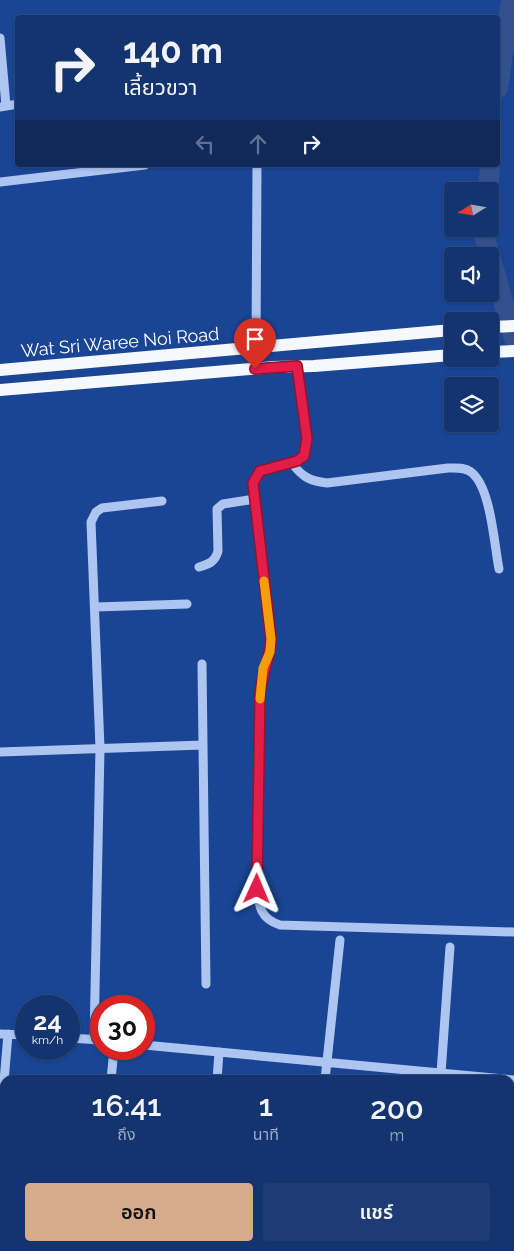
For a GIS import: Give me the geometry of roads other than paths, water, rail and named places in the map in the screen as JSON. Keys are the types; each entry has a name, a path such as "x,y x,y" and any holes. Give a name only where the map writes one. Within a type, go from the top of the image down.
{"main road":[{"path":"499,327 514,326"},
{"name":"Wat Sri Waree Noi Road","path":"0,370 444,331"},
{"path":"499,352 514,351"},
{"path":"0,390 444,356"}],"street":[{"path":"0,38 3,106"},
{"path":"0,182 128,167"},
{"path":"256,347 257,167"},
{"path":"297,366 306,450 304,456 292,463 260,471 253,483 271,639 270,652 263,668 260,694 257,889 262,915 269,921 280,925 514,932"},
{"path":"292,463 301,476 314,482 327,483 448,468 460,468 471,472 484,490 499,569"},
{"path":"199,567 209,564 216,558 218,551 217,509 223,504 255,499"},
{"path":"98,995 100,748 96,607 91,522 96,512 109,506 162,501"},
{"path":"96,607 187,604"},
{"path":"202,664 206,984"},
{"path":"0,752 203,746"},
{"path":"326,1075 340,940"},
{"path":"440,1073 450,947"},
{"path":"2,1075 4,1034"},
{"path":"155,1046 327,1062 413,1075"},
{"path":"217,1075 219,1052"},
{"path":"111,1075 113,1060"},
{"path":"433,1075 440,1073 461,1075"}],"waterway":[{"path":"500,74 511,0"},
{"path":"489,182 490,167"},
{"path":"485,238 514,339"}]}
